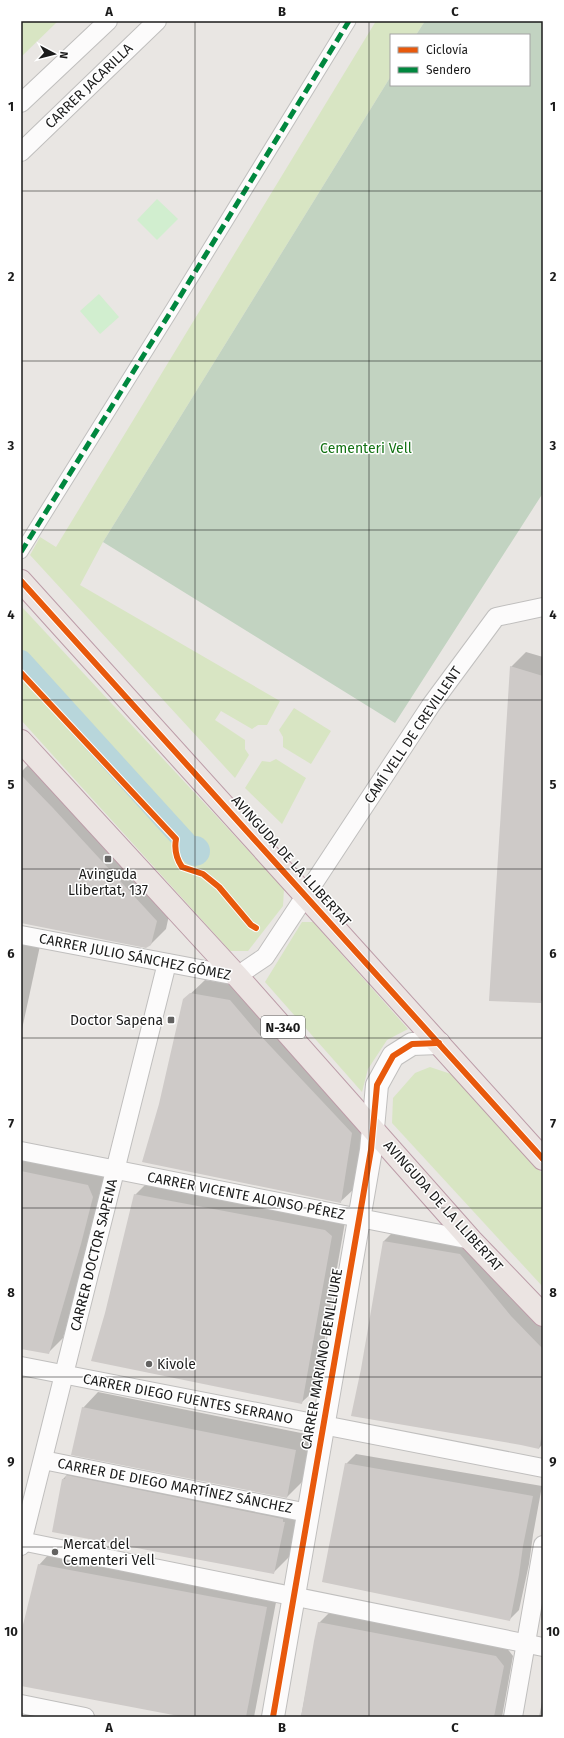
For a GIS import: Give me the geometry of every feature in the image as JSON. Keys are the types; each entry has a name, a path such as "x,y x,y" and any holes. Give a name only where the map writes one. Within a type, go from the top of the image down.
{"highway":[{"name":"AVINGUDA DE LA LLIBERTAT","path":"21,581 543,1159"},
{"name":"AVINGUDA DE LA LLIBERTAT","path":"21,741 237,976 472,1240 543,1315"}],"street":[{"path":"21,104 108,21"},
{"name":"CARRER JACARILLA","path":"21,152 157,21"},
{"path":"21,552 177,302 349,21"},
{"name":"CAMÍ VELL DE CREVILLENT","path":"306,896 430,705 496,617 543,607"},
{"name":"CARRER JULIO SÁNCHEZ GÓMEZ","path":"21,936 237,976 265,958 306,896"},
{"name":"CARRER DOCTOR SAPENA","path":"21,1543 167,963"},
{"name":"CARRER MARIANO BENLLIURE","path":"273,1717 374,1129 377,1085 393,1056 412,1044 439,1043"},
{"name":"CARRER VICENTE ALONSO PÉREZ","path":"21,1151 472,1240"},
{"name":"CARRER DIEGO FUENTES SERRANO","path":"21,1366 543,1468"},
{"name":"CARRER DE DIEGO MARTÍNEZ SÁNCHEZ","path":"43,1460 308,1513"},
{"path":"21,1543 534,1645"},
{"path":"513,1717 534,1645 543,1545"},
{"path":"21,1704 86,1717"}],"green space":[{"path":"21,21 58,21 21,57"},
{"path":"376,21 425,21 417,34 390,34 390,78 103,542 80,585 280,701 267,725 258,725 252,729 221,711 215,720 245,740 245,749 249,755 235,778 30,555 40,537 56,547"},
{"name":"Cementeri Vell","path":"425,21 543,21 543,493 395,723 103,542 390,78 390,86 530,86 530,34 417,34"},
{"path":"157,199 178,219 157,240 137,220"},
{"path":"99,294 119,317 100,334 80,311"},
{"path":"21,606 284,889 283,906 248,951 230,951 21,720"},
{"path":"294,708 331,731 311,764 283,747 283,737 279,730"},
{"path":"276,759 306,778 282,824 245,788 262,761 270,762"},
{"path":"302,922 313,922 408,1029 387,1040 368,1069 362,1092 265,982"},
{"path":"430,1067 451,1074 543,1174 543,1287 392,1123 393,1098 415,1073"}],"water":[{"path":"195,836 206,840 210,851 206,862 195,866 184,862 180,851 184,840"}],"building":[{"path":"510,666 543,676 543,962 541,1003 489,1001"},
{"path":"21,775 157,921 151,945 146,948 21,923"},
{"path":"190,993 230,1000 258,1033 352,1133 341,1203 142,1162 159,1104 183,999"},
{"path":"21,1171 88,1185 93,1197 49,1354 21,1349"},
{"path":"134,1194 325,1230 332,1236 302,1404 91,1361 105,1313"},
{"path":"383,1241 460,1254 511,1316 543,1349 543,1429 539,1449 351,1416 361,1369"},
{"path":"82,1407 296,1450 287,1498 71,1455"},
{"path":"345,1463 533,1496 510,1621 322,1582"},
{"path":"66,1475 283,1519 283,1522 285,1522 274,1574 52,1532 62,1479 65,1479"},
{"path":"38,1564 267,1607 246,1717 184,1717 21,1686 21,1633"},
{"path":"318,1622 496,1656 504,1666 494,1717 301,1717"}],"waterway":[{"path":"21,661 189,846"}],"marked path":[{"path":"21,552 349,21"}],"cycle path":[{"path":"21,581 543,1159"},
{"path":"21,673 176,839 176,854 182,867 203,874 219,887 251,925 256,928"},
{"path":"273,1717 371,1150 377,1085 393,1056 412,1044 439,1043"}],"place":[{"name":"Avinguda Llibertat, 137","path":"108,859"},
{"name":"Doctor Sapena","path":"171,1020"},
{"name":"Kivole","path":"149,1364"},
{"name":"Mercat del Cementeri Vell","path":"55,1552"}]}
